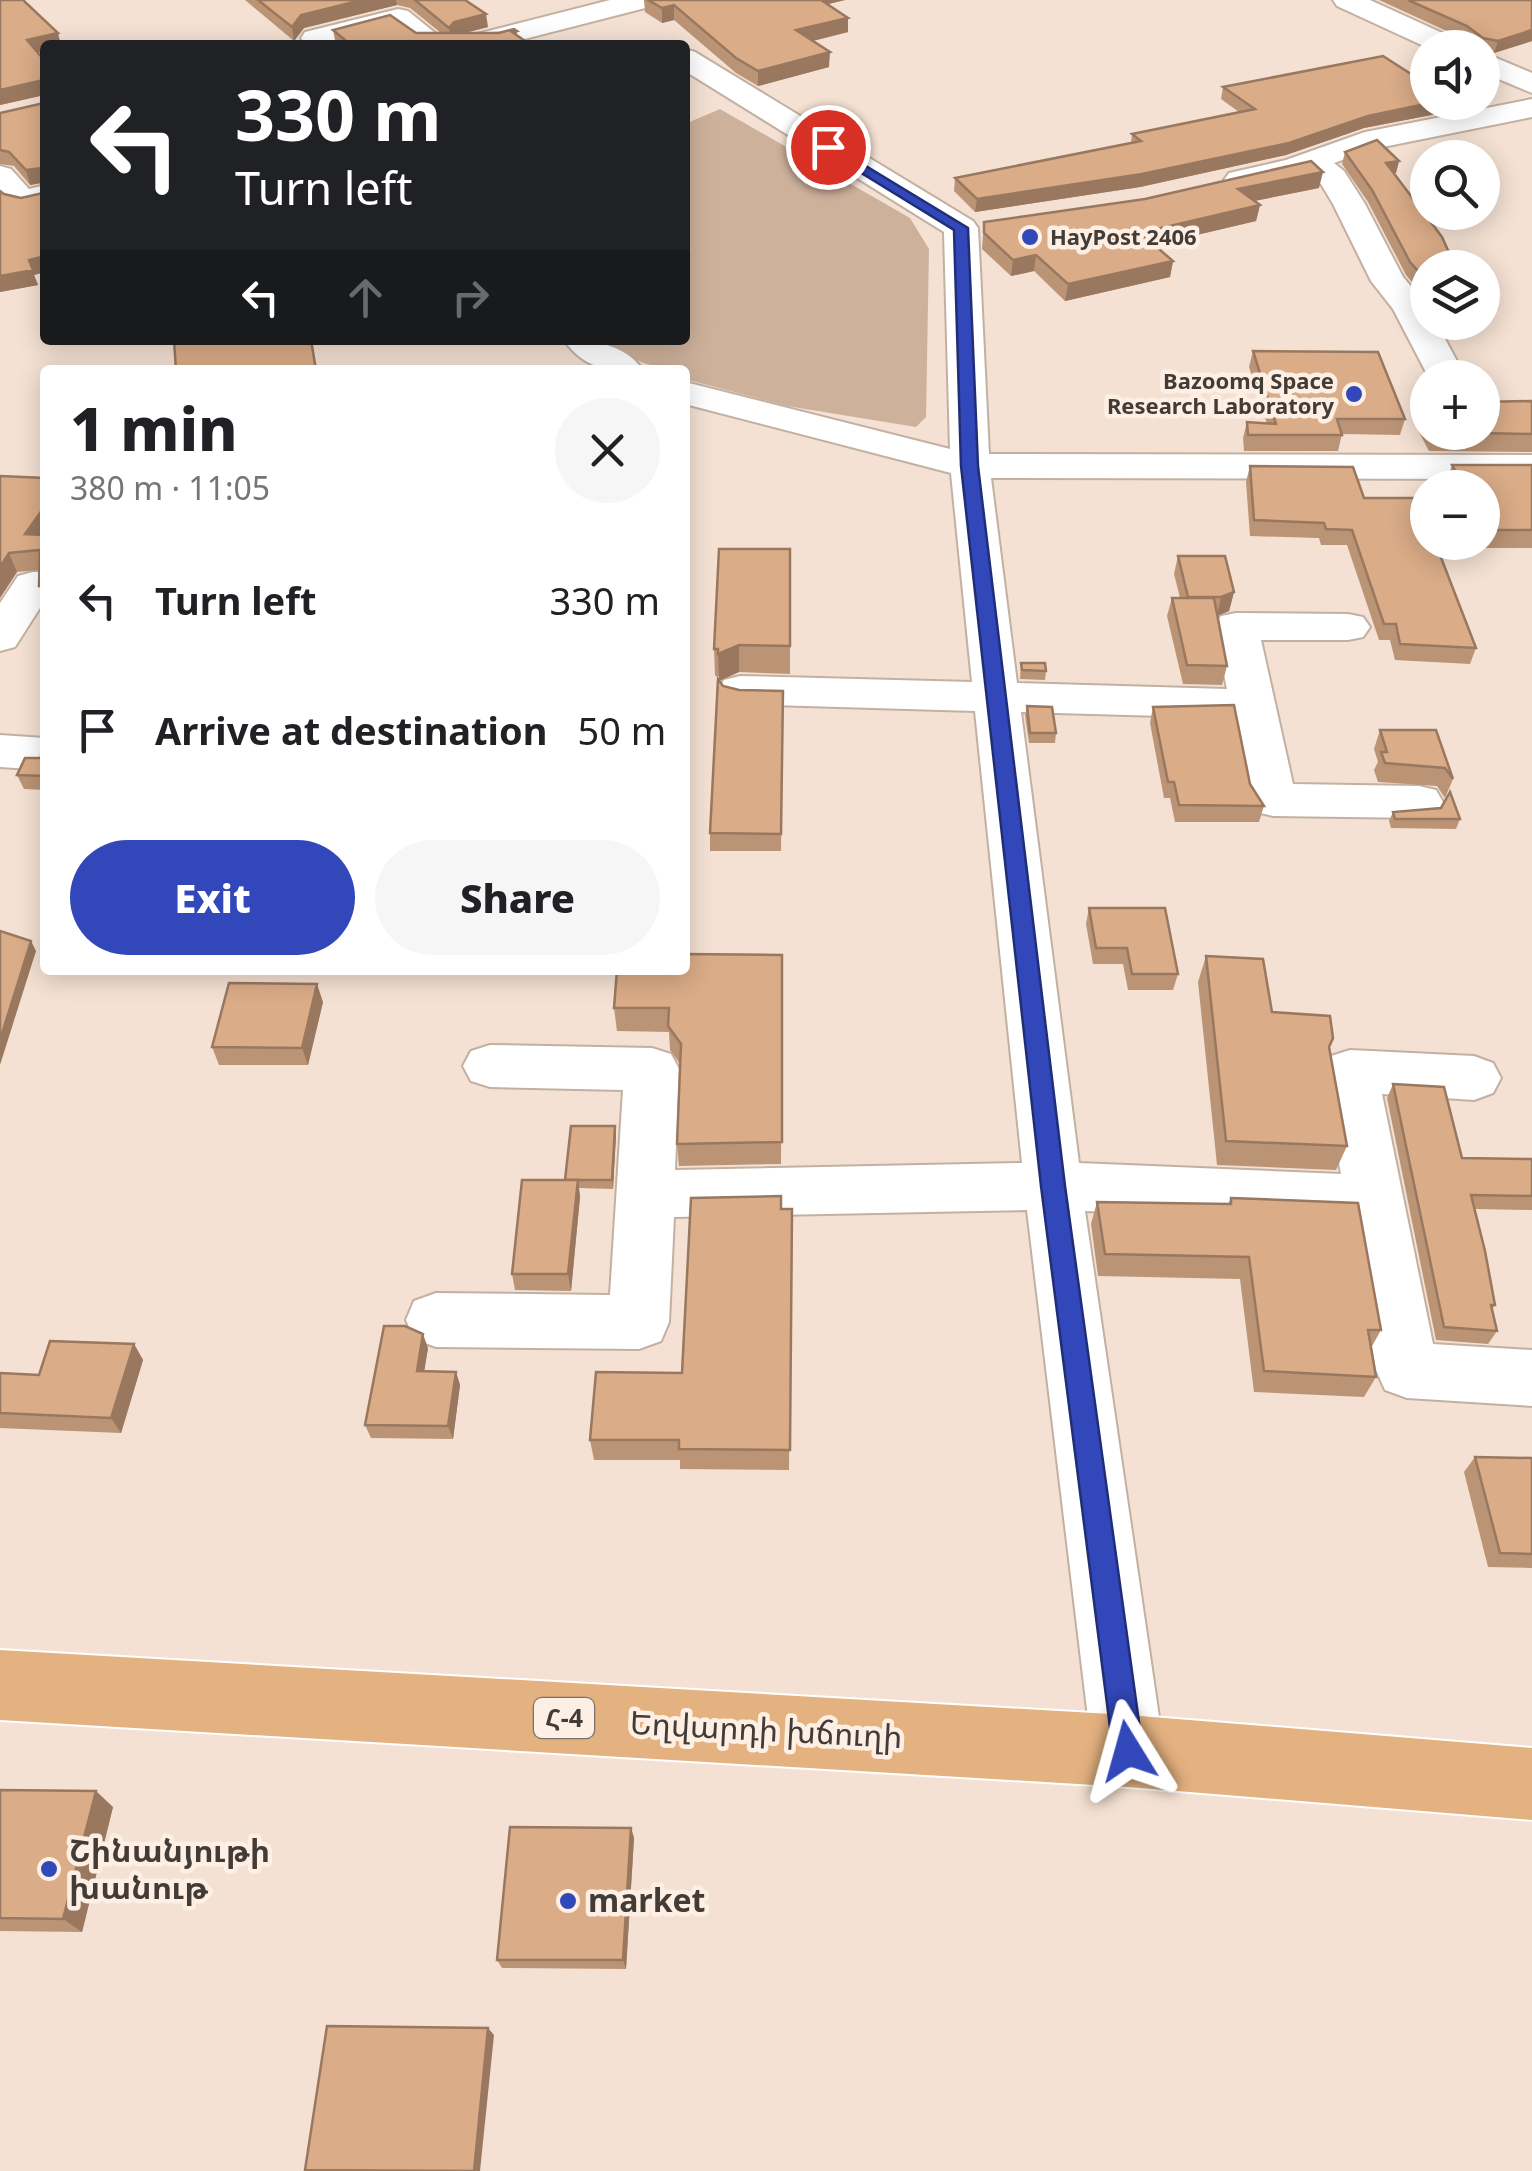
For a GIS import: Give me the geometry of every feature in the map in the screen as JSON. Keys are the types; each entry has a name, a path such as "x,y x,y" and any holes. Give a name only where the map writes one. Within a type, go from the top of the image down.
{"main road":[{"name":"Եղվարդի խճուղի","path":"0,1685 1128,1751 1532,1784"}],"street":[{"path":"1348,0 1413,30"},
{"path":"483,40 602,4 640,13"},
{"path":"315,38 398,18 429,40"},
{"path":"690,64 714,94 961,228 997,223"},
{"path":"1500,69 1532,84"},
{"path":"1218,184 1312,162 1365,140 1532,108"},
{"path":"1312,162 1333,178 1350,204 1388,281 1409,305 1438,360"},
{"path":"0,176 22,201 40,196"},
{"path":"961,228 970,466 1053,1186 1128,1751"},
{"path":"587,345 615,365"},
{"path":"690,395 970,466 1532,465"},
{"path":"1500,440 1532,465"},
{"path":"0,636 33,585 40,585"},
{"path":"1348,627 1236,626 1272,800 1420,802"},
{"path":"740,690 1250,704"},
{"path":"0,751 40,754"},
{"path":"436,1320 639,1322 652,1069 490,1066"},
{"path":"1474,1078 1350,1072 1407,1370 1532,1378"},
{"path":"648,1194 1053,1186 1374,1198"}],"shaded area":[{"path":"720,109 910,218 929,249 926,417 916,427 787,406 690,380 690,365 653,365 612,345 690,345 690,122"}],"building":[{"path":"0,0 23,0 58,33 27,40 40,55 40,81 0,90"},
{"path":"258,0 362,0 301,15 292,27"},
{"path":"415,0 465,0 486,14 454,22 449,28"},
{"path":"648,0 821,0 848,18 796,30 830,52 758,71 736,58 674,5 662,8"},
{"path":"1408,0 1532,0 1532,30 1500,40 1500,30 1472,30"},
{"path":"390,15 416,33 499,33 514,29 517,31 512,32 524,40 345,40 333,30"},
{"path":"1383,56 1410,73 1410,107 1368,116 1289,143 1142,174 977,199 955,178 1141,141 1132,134 1255,109 1223,87"},
{"path":"40,104 40,168 26,170 9,152 0,150 0,113"},
{"path":"1377,140 1399,161 1386,163 1410,195 1410,230 1437,230 1448,250 1410,250 1410,262 1372,190 1345,152"},
{"path":"1311,161 1323,172 1238,189 1260,205 1140,233 1173,261 1068,284 1036,255 1013,260 984,233 984,222 1145,199"},
{"path":"0,191 21,198 40,194 40,257 29,260 33,270 0,276"},
{"path":"174,345 312,345 315,365 176,365"},
{"path":"1253,351 1378,352 1405,419 1337,419 1342,435 1248,435 1247,422 1276,424"},
{"path":"1532,401 1532,434 1500,433 1500,402"},
{"path":"1452,465 1532,465 1532,530 1500,530 1500,470 1455,470"},
{"path":"1250,466 1353,467 1364,498 1410,498 1410,560 1442,560 1476,648 1400,644 1396,624 1384,624 1352,530 1326,529 1324,523 1254,520"},
{"path":"0,476 40,478 40,513 25,534 40,535 40,550 9,553 0,567"},
{"path":"719,549 790,549 790,646 739,645 718,654 718,649 714,649"},
{"path":"1178,556 1225,556 1234,592 1221,597 1188,597"},
{"path":"1172,598 1214,598 1227,666 1187,665"},
{"path":"1021,663 1045,663 1046,671 1022,670"},
{"path":"718,679 723,686 739,690 783,691 781,834 710,833"},
{"path":"1234,705 1250,784 1264,806 1179,805 1174,782 1168,782 1153,707"},
{"path":"1027,706 1052,707 1056,733 1030,733"},
{"path":"1380,730 1436,730 1453,779 1445,768 1385,763 1381,752 1387,752"},
{"path":"25,758 40,758 40,776 17,775"},
{"path":"1450,792 1460,819 1395,819 1393,812 1441,808"},
{"path":"1089,908 1165,908 1178,974 1132,974 1127,948 1096,948"},
{"path":"0,931 31,941 0,1040"},
{"path":"690,954 782,955 782,1142 677,1144 681,1044 668,1026 669,1008 614,1008 617,975 690,975"},
{"path":"1206,956 1263,959 1272,1012 1330,1016 1333,1038 1329,1047 1347,1146 1226,1141"},
{"path":"229,983 317,984 302,1048 212,1047"},
{"path":"1393,1084 1444,1087 1462,1158 1532,1159 1532,1196 1471,1195 1485,1251 1497,1331 1444,1327"},
{"path":"571,1126 615,1126 612,1180 565,1180"},
{"path":"522,1180 578,1180 568,1274 512,1274"},
{"path":"781,1196 781,1209 792,1209 790,1450 679,1449 679,1440 590,1440 596,1372 682,1373 691,1198"},
{"path":"1231,1198 1358,1203 1381,1330 1368,1330 1376,1377 1264,1371 1249,1257 1105,1254 1097,1202 1231,1204"},
{"path":"384,1326 405,1326 423,1334 417,1371 456,1372 448,1426 365,1425"},
{"path":"50,1341 134,1344 111,1418 0,1413 0,1373 39,1375"},
{"path":"1475,1457 1532,1458 1532,1554 1500,1553"},
{"name":"Շինանյութի խանութ","path":"0,1790 96,1791 63,1919 0,1918"},
{"path":"510,1827 631,1828 623,1960 497,1960"},
{"path":"327,2026 488,2028 474,2171 305,2170"}],"place":[{"name":"HayPost 2406","path":"1030,237"},
{"name":"Bazoomq Space Research Laboratory","path":"1354,394"},
{"name":"Շինանյութի խանութ","path":"49,1869"},
{"name":"market","path":"568,1901"}],"route":[{"path":"828,147 961,228 970,466 1053,1186 1128,1751"}]}
